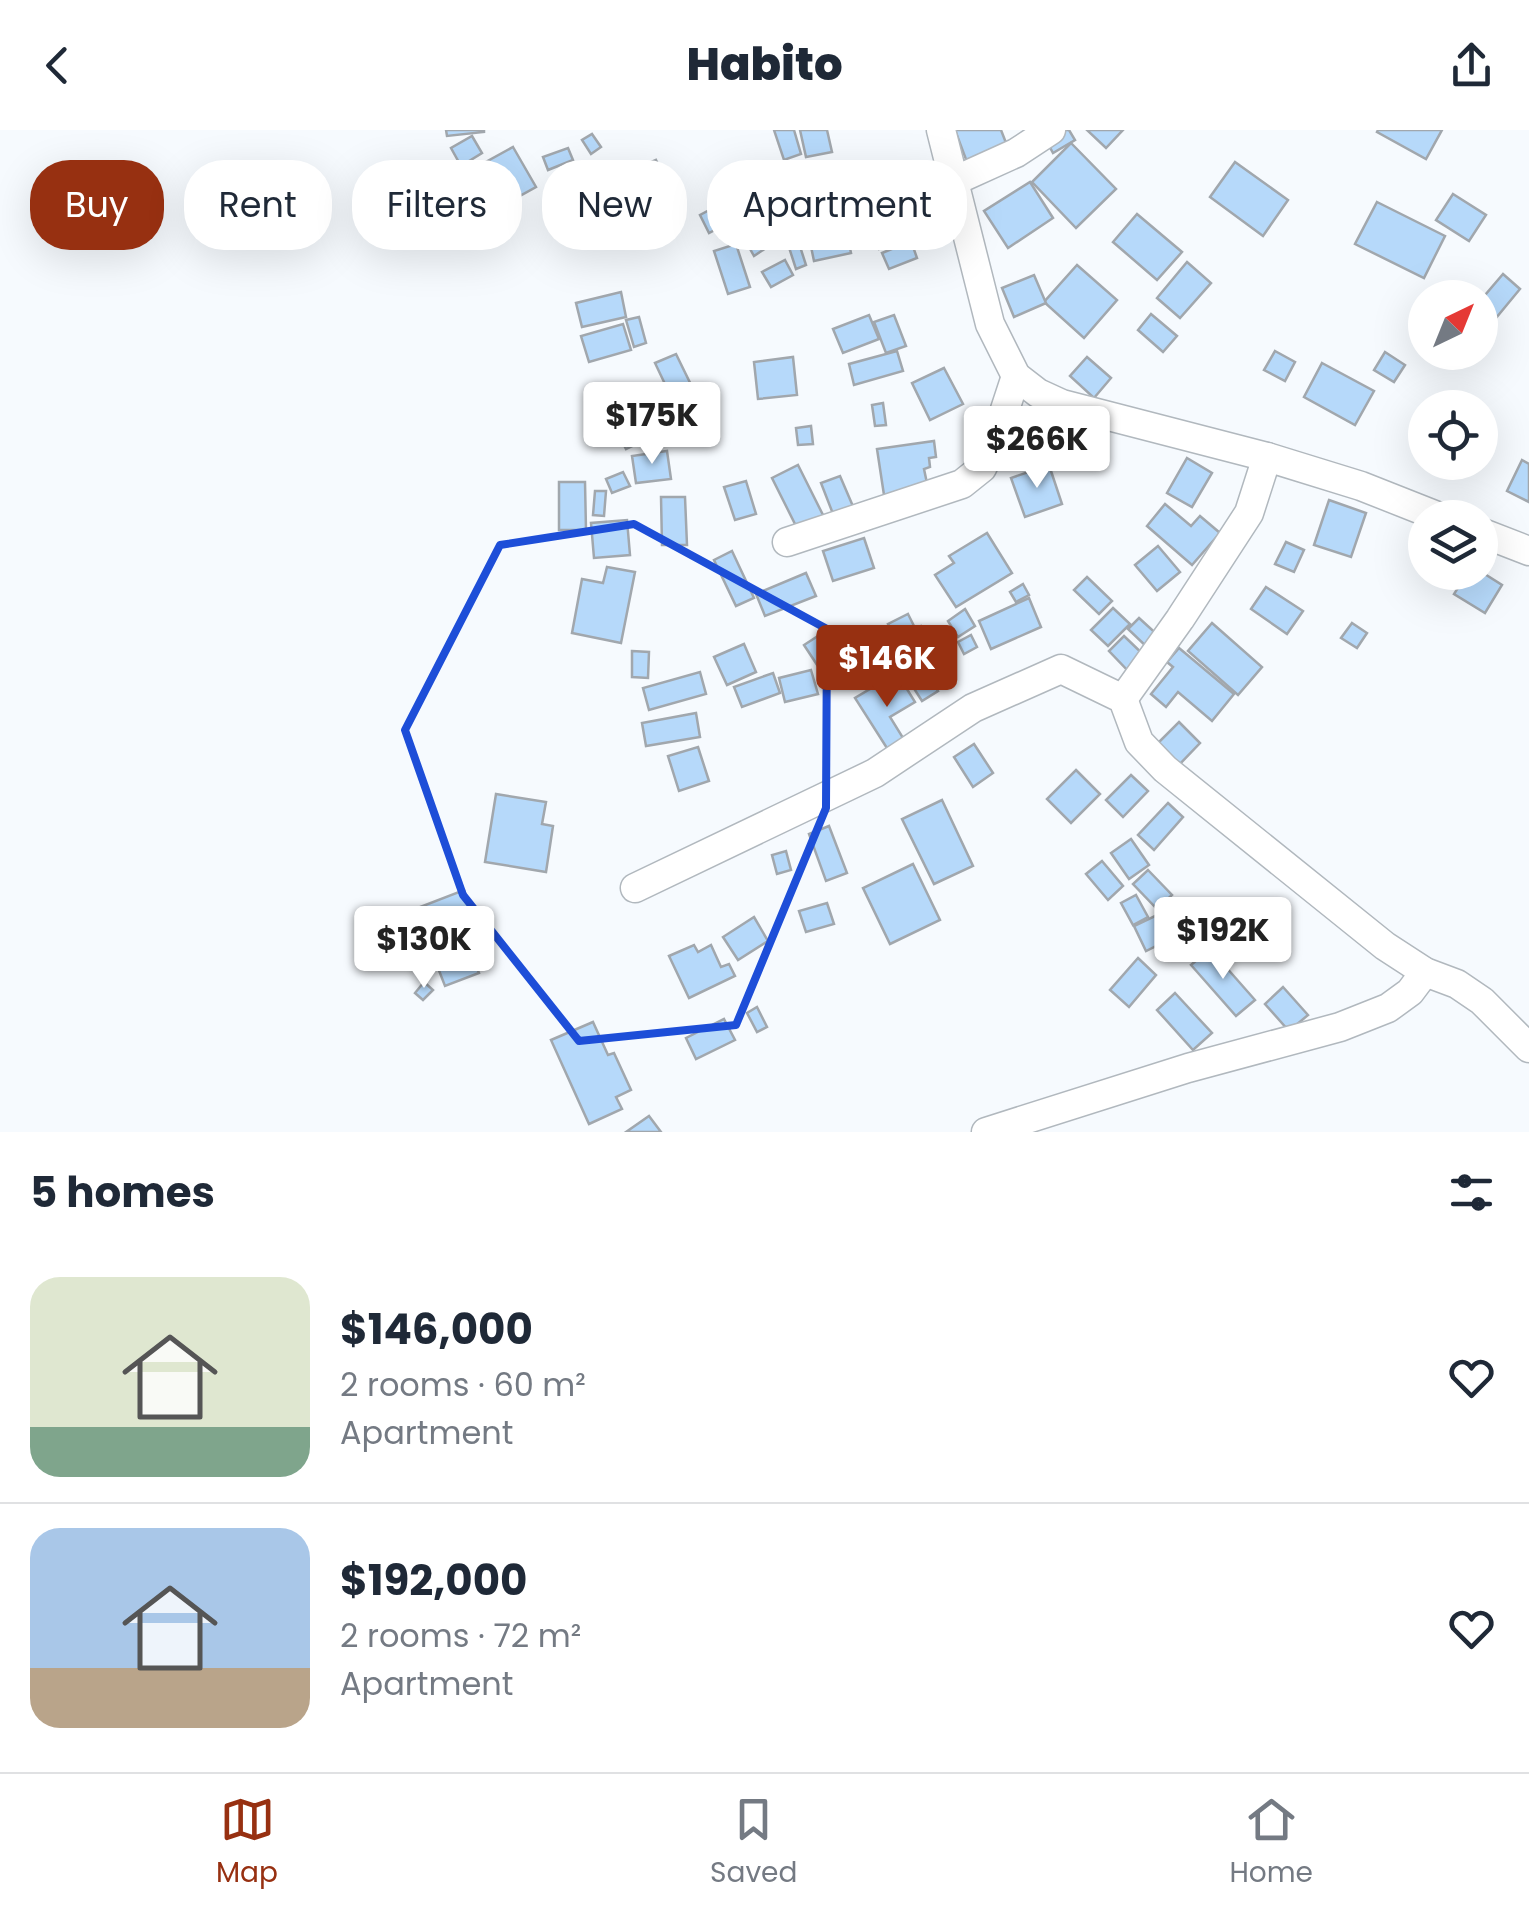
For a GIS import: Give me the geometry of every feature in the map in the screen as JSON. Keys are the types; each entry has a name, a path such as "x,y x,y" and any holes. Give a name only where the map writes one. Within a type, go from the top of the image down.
{"street":[{"path":"940,130 948,160"},
{"path":"967,175 1016,153 1050,130"},
{"path":"967,233 990,324 1016,376 1038,393 1062,404 1267,456 1408,504"},
{"path":"787,542 962,484 982,468 1016,376"},
{"path":"1123,699 1249,512 1267,456"},
{"path":"1498,539 1529,552"},
{"path":"635,888 875,773 973,708 1061,668 1123,699 1139,742 1165,769 1385,946 1482,1001 1529,1048"},
{"path":"986,1132 1188,1068 1340,1028 1388,1008 1410,992 1425,972"}],"highlighted area":[{"path":"634,524 827,629 826,808 736,1025 579,1041 463,895 405,730 500,545"}],"building":[{"path":"446,130 484,130 484,132 447,136"},
{"path":"774,130 794,130 801,154 784,160"},
{"path":"800,130 827,130 832,152 806,157"},
{"path":"955,130 1001,130 1008,148 966,160"},
{"path":"1069,130 1075,140 1053,153 1046,140"},
{"path":"1087,130 1123,130 1106,148"},
{"path":"1378,130 1442,130 1426,159"},
{"path":"592,134 601,147 591,154 582,140"},
{"path":"472,136 482,153 471,160 458,160 451,148"},
{"path":"1071,143 1116,189 1076,228 1032,182"},
{"path":"513,147 520,160 489,160"},
{"path":"568,148 573,160 544,160 543,157"},
{"path":"1235,162 1288,200 1263,236 1210,197"},
{"path":"522,163 536,187 522,195"},
{"path":"1030,182 1053,218 1008,248 984,211"},
{"path":"1453,194 1486,215 1469,241 1436,220"},
{"path":"1377,202 1445,236 1424,278 1355,244"},
{"path":"1137,214 1182,252 1157,280 1113,242"},
{"path":"738,250 750,287 728,294 714,251"},
{"path":"790,250 801,250 806,265 796,269"},
{"path":"812,250 850,250 851,253 814,261"},
{"path":"914,250 917,258 889,269 882,253"},
{"path":"785,260 793,275 771,287 762,272"},
{"path":"1187,262 1211,283 1180,318 1157,298"},
{"path":"1077,265 1117,300 1084,338 1044,302"},
{"path":"1503,274 1520,289 1498,316 1498,280"},
{"path":"1034,275 1046,303 1014,317 1002,288"},
{"path":"621,292 626,317 582,327 576,303"},
{"path":"1151,314 1177,336 1163,352 1138,330"},
{"path":"869,315 879,339 843,353 833,329"},
{"path":"894,315 906,346 886,353 874,322"},
{"path":"639,317 646,343 634,347 626,320"},
{"path":"623,324 631,350 589,362 581,336"},
{"path":"897,351 903,371 854,385 849,364"},
{"path":"1275,351 1295,362 1285,381 1264,370"},
{"path":"1385,352 1405,365 1394,382 1374,370"},
{"path":"676,354 695,393 674,403 655,363"},
{"path":"793,357 797,395 758,399 754,362"},
{"path":"1087,357 1111,378 1094,398 1070,376"},
{"path":"1322,363 1374,391 1355,425 1304,397"},
{"path":"944,368 963,404 930,420 912,383"},
{"path":"883,403 886,425 875,426 872,405"},
{"path":"651,406 663,431 626,449 614,425"},
{"path":"811,426 813,444 798,445 796,428"},
{"path":"934,441 936,457 929,458 930,467 924,469 928,488 884,495 877,449"},
{"path":"667,451 671,479 636,483 632,456"},
{"path":"1187,458 1212,473 1192,507 1167,493"},
{"path":"1522,460 1529,464 1529,502 1507,491"},
{"path":"798,465 824,517 798,530 772,478"},
{"path":"1049,465 1062,504 1025,517 1011,478"},
{"path":"623,472 630,486 612,493 606,479"},
{"path":"840,476 855,511 835,519 821,483"},
{"path":"746,481 756,514 735,520 724,487"},
{"path":"559,482 585,482 586,530 559,530"},
{"path":"595,491 606,491 604,516 593,515"},
{"path":"661,497 685,497 687,545 662,545"},
{"path":"1329,500 1366,513 1351,557 1314,545"},
{"path":"1165,504 1191,526 1200,516 1220,533 1192,565 1147,526"},
{"path":"627,520 630,555 594,558 591,523"},
{"path":"987,533 1012,573 956,607 935,575 954,563 949,556"},
{"path":"864,538 874,568 833,581 823,551"},
{"path":"1286,542 1304,550 1294,572 1275,564"},
{"path":"1158,546 1180,572 1157,591 1135,565"},
{"path":"732,551 754,598 736,606 714,560"},
{"path":"607,567 635,572 621,643 572,633 582,579 603,583"},
{"path":"806,573 816,596 765,616 756,594"},
{"path":"1087,577 1112,601 1099,614 1074,590"},
{"path":"1498,582 1502,585 1485,613 1454,594 1457,590 1498,590"},
{"path":"1023,584 1029,595 1016,602 1010,592"},
{"path":"1266,587 1303,611 1287,634 1251,609"},
{"path":"1029,598 1041,627 991,649 979,621"},
{"path":"1113,608 1130,624 1108,646 1091,630"},
{"path":"965,609 975,626 958,637 948,621"},
{"path":"908,614 915,628 921,626 932,647 891,667 880,645 896,638 888,624"},
{"path":"1139,618 1161,638 1150,650 1128,629"},
{"path":"1212,623 1262,667 1238,695 1188,651"},
{"path":"1352,623 1367,633 1357,648 1341,638"},
{"path":"821,634 846,671 829,683 804,645"},
{"path":"848,635 865,679 854,683 838,639"},
{"path":"971,635 977,647 964,654 958,642"},
{"path":"873,636 889,666 871,675 856,646"},
{"path":"1124,636 1148,659 1132,675 1109,651"},
{"path":"744,644 756,672 727,685 714,657"},
{"path":"1179,648 1234,694 1212,721 1178,692 1166,707 1151,694 1173,667 1167,662"},
{"path":"632,651 649,652 648,678 632,677"},
{"path":"920,663 938,691 922,701 904,673"},
{"path":"811,670 818,694 785,702 779,678"},
{"path":"700,672 706,694 649,710 643,688"},
{"path":"773,673 780,693 742,707 734,687"},
{"path":"897,673 915,702 890,717 908,746 892,756 855,698"},
{"path":"696,713 700,737 646,746 642,723"},
{"path":"1179,722 1200,743 1177,767 1155,746"},
{"path":"974,744 993,773 973,787 954,757"},
{"path":"698,747 709,781 679,791 668,756"},
{"path":"1076,770 1100,794 1071,823 1047,799"},
{"path":"1131,775 1148,791 1123,817 1106,800"},
{"path":"496,794 546,802 542,824 553,826 546,872 485,862"},
{"path":"942,800 973,866 934,884 902,819"},
{"path":"1168,803 1183,817 1154,850 1138,835"},
{"path":"829,826 847,873 826,881 809,834"},
{"path":"1131,839 1149,865 1129,879 1111,853"},
{"path":"786,851 791,870 777,874 772,855"},
{"path":"1102,861 1123,886 1108,900 1086,874"},
{"path":"913,864 940,920 890,944 863,888"},
{"path":"1148,870 1172,895 1157,909 1133,884"},
{"path":"464,890 484,944 470,949 479,973 445,986 415,909"},
{"path":"1136,895 1148,917 1133,925 1121,903"},
{"path":"827,903 834,924 806,932 799,911"},
{"path":"1176,906 1188,930 1146,951 1134,926"},
{"path":"754,917 768,941 738,960 723,937"},
{"path":"694,945 698,952 711,945 721,967 729,964 735,976 689,998 669,956"},
{"path":"1210,949 1255,1000 1236,1016 1191,965"},
{"path":"1138,958 1156,975 1129,1007 1110,990"},
{"path":"424,982 433,990 423,1000 415,993"},
{"path":"1283,987 1308,1015 1289,1031 1265,1004"},
{"path":"1175,993 1212,1033 1193,1050 1157,1010"},
{"path":"757,1007 767,1027 757,1032 747,1013"},
{"path":"724,1019 735,1040 696,1059 686,1038"},
{"path":"593,1022 608,1055 614,1053 631,1090 616,1097 622,1109 589,1124 551,1040"},
{"path":"649,1116 661,1132 626,1132"}]}
